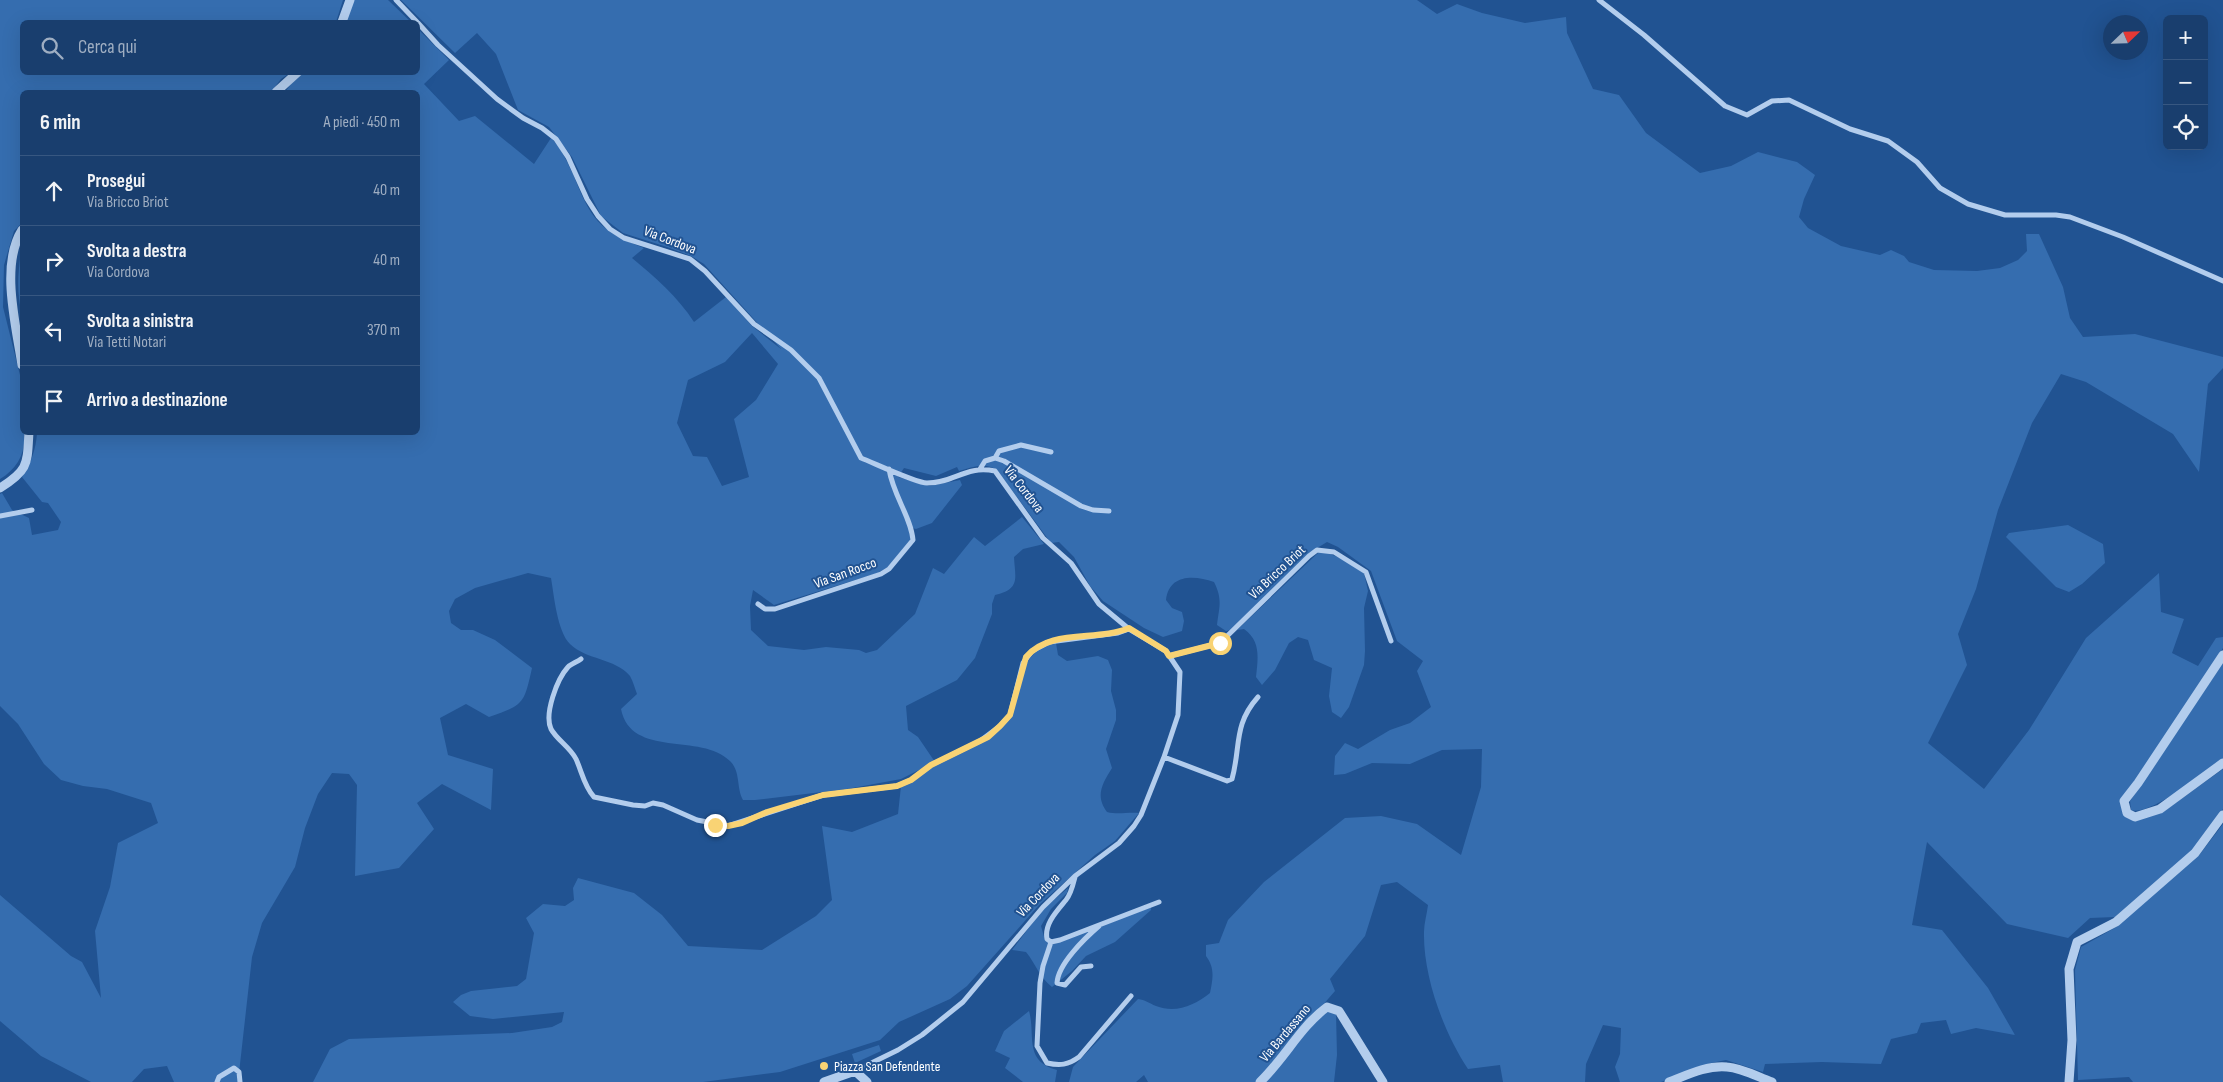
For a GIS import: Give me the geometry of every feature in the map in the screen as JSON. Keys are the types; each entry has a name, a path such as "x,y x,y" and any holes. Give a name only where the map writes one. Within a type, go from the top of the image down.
{"street":[{"path":"343,20 350,0"},
{"name":"Via Cordova","path":"396,0 414,20"},
{"path":"1599,0 1644,35 1725,106 1748,115 1772,102 1788,100 1850,129 1888,141 1916,162 1933,178 1940,188 1968,204 2005,216 2056,215 2070,217 2124,237 2223,281"},
{"name":"Via Cordova","path":"420,26 497,99 556,139 568,157 587,199 598,216 610,229 624,238 690,259 705,271 754,324 791,350 819,378 861,458 926,483 949,480 973,469 995,471 1043,538 1071,563 1099,604 1129,628 1166,651 1180,672 1178,715 1164,757 1141,814 1134,826 1119,843 1075,876 1043,907 963,1002 922,1035 898,1050 855,1071"},
{"path":"278,90 295,75"},
{"path":"20,233 17,238 9,281 20,351"},
{"path":"0,488 18,477 27,463 29,435"},
{"path":"995,458 999,451 1021,446 1051,452"},
{"path":"980,469 985,461 995,458 1031,475 1081,506 1110,511"},
{"name":"Via San Rocco","path":"758,604 765,609 775,609 871,578 889,568 912,540 907,519 891,485 889,469"},
{"path":"0,516 32,510"},
{"name":"Via Bricco Briot","path":"1169,656 1220,643 1317,550 1334,552 1366,572 1391,641"},
{"path":"581,660 568,666 559,680 550,711 550,720 552,730 576,758 590,793 594,797 633,805 645,806 653,803 663,805 698,820 728,826 823,795 897,786 911,780 931,765 988,737 1000,726 1010,715 1023,663 1032,650 1049,642 1118,633 1129,628"},
{"path":"2223,655 2138,783 2124,800 2127,813 2135,817 2160,809 2223,763"},
{"path":"1164,757 1227,781 1232,779 1242,720 1246,710 1258,698"},
{"path":"2069,1082 2072,1040 2069,969 2077,942 2116,922 2195,853 2223,815"},
{"path":"1051,942 1047,939 1046,934 1049,925 1059,907 1069,895 1075,876"},
{"path":"1051,942 1159,902"},
{"path":"1091,966 1081,967 1065,985 1057,983 1059,973 1072,955 1086,937 1101,924"},
{"path":"1051,942 1043,966 1040,983 1037,1046 1047,1063 1057,1066 1070,1064 1079,1057 1131,996"},
{"name":"Via Bardassano","path":"1260,1082 1278,1065 1312,1018 1327,1007 1339,1011 1382,1082"},
{"path":"1669,1082 1710,1068 1729,1066 1772,1082"},
{"path":"217,1082 219,1077 234,1068 239,1072 240,1082"},
{"path":"824,1082 855,1071 867,1082"}],"shaded area":[{"path":"0,0 343,0 337,20 20,20 20,75 287,75 281,79 273,90 20,90 20,225 14,231 4,265 3,307 20,375 20,435 24,435 24,440 22,454 16,465 0,479"},
{"path":"353,0 388,0 409,20 345,20"},
{"path":"401,0 1417,0 1437,14 1457,4 1482,13 1525,23 1566,17 1567,33 1593,89 1619,95 1646,133 1700,173 1731,166 1758,152 1797,162 1815,175 1804,199 1799,217 1808,228 1841,246 1880,255 1891,250 1904,256 1909,262 1934,270 1977,271 2000,268 2018,260 2027,251 2026,234 2039,234 2063,287 2070,318 2083,337 2135,334 2223,357 2223,368 2208,384 2199,472 2173,434 2086,382 2061,374 2032,423 1998,510 1976,589 1958,634 1967,665 1928,743 1984,789 2029,730 2086,638 2159,573 2161,612 2184,619 2172,653 2198,666 2216,638 2223,637 2223,648 2136,781 2121,800 2126,815 2163,812 2223,769 2223,809 2193,850 2115,917 2090,918 2068,938 2007,924 1927,842 1912,925 1942,930 1988,988 2015,1035 1976,1028 1951,1034 1946,1020 1921,1023 1917,1033 1891,1039 1881,1064 1822,1062 1765,1064 1763,1072 1726,1060 1711,1063 1661,1082 1620,1082 1615,1067 1620,1054 1621,1028 1603,1025 1586,1064 1585,1082 1503,1082 1500,1065 1468,1069 1459,1055 1443,1022 1427,967 1424,925 1428,905 1397,882 1381,885 1365,936 1330,979 1335,991 1256,1082 1148,1082 1144,1075 1136,1082 1069,1082 1073,1067 1138,999 1163,1008 1178,1009 1198,1001 1210,993 1212,973 1211,965 1206,956 1206,945 1219,943 1228,920 1264,882 1345,818 1381,816 1417,824 1461,855 1481,787 1482,749 1442,750 1410,764 1372,763 1345,774 1334,775 1335,756 1345,743 1358,749 1390,730 1410,723 1431,707 1417,671 1423,661 1397,641 1371,571 1338,547 1327,542 1309,553 1231,630 1226,631 1217,625 1219,599 1214,582 1198,578 1177,581 1168,591 1166,600 1172,608 1182,612 1184,621 1182,631 1163,637 1144,628 1103,601 1090,586 1074,557 1059,542 1051,543 997,470 983,466 959,471 957,467 936,476 904,468 898,477 929,486 960,480 962,485 932,523 916,529 909,527 911,539 888,567 878,573 774,605 753,590 750,606 751,630 768,646 804,650 826,647 859,650 866,653 877,650 915,614 933,568 944,574 974,537 985,546 1022,517 1044,544 1023,549 1014,557 1015,582 1013,586 1003,593 995,595 992,604 992,614 975,658 957,680 906,706 908,730 918,737 935,762 901,779 847,789 743,800 736,770 730,761 717,752 652,740 638,734 627,724 621,709 637,694 630,676 617,666 584,653 570,644 559,622 551,578 528,573 475,588 455,599 449,611 451,623 461,630 473,630 495,640 532,668 527,689 521,702 516,706 489,717 466,704 440,718 448,755 493,769 491,810 442,784 417,803 434,829 399,868 355,876 357,785 349,774 332,773 318,794 305,828 295,867 262,923 252,957 238,1082 174,1082 167,1066 144,1069 132,1082 91,1082 41,1056 0,1021 0,895 71,956 82,962 101,998 95,931 110,887 118,843 158,823 151,803 107,789 83,786 61,780 44,764 18,724 0,706 0,494 2,493 12,510 29,518 32,535 58,530 61,522 48,503 42,502 22,477 36,445 37,435 420,435 420,90 286,90 297,76 420,75 420,31 449,60 424,84 459,121 475,116 534,164 551,138 564,155 591,212 606,229 644,248 632,258 658,280 694,322 726,297 752,326 781,349 704,264 691,256 623,233 601,216 572,157 549,127 518,110 496,54 477,33 455,53","holes":["752,333 778,364 756,400 734,419 749,477 722,486 707,457 693,456 677,423 688,380 725,362"]},
{"path":"20,258 20,303 18,280"},
{"path":"2068,525 2103,544 2105,563 2082,584 2069,592 2056,587 2006,537 2009,533"},
{"path":"1319,552 1331,554 1364,573 1368,591 1364,608 1364,665 1349,707 1341,718 1332,712 1329,696 1332,668 1314,660 1308,640 1298,637 1289,643 1275,670 1262,685 1256,677 1258,657 1256,644 1244,629 1237,630"},
{"path":"1056,643 1058,655 1067,661 1098,656 1108,660 1112,670 1111,691 1116,710 1116,720 1106,749 1112,768 1101,790 1101,801 1107,812 1139,813 1115,841 1095,855 1039,905 967,986 950,999 899,1022 880,1040 780,1072 703,1082 313,1082 330,1049 349,1039 512,1033 552,1027 562,1022 564,1012 493,1019 470,1016 453,1002 461,995 471,991 517,986 526,979 534,933 526,918 543,904 565,906 574,900 573,888 578,878 634,893 662,915 688,946 762,950 816,916 832,900 822,826 852,832 898,814 901,786 943,761 984,741 1001,727 1009,718 1013,709 1026,664 1038,650"},
{"path":"2223,663 2223,760 2164,800 2151,807 2131,810 2130,801"},
{"path":"2223,824 2223,1082 2133,1082 2129,1077 2078,1080 2075,970 2081,947 2118,926 2200,854"},
{"path":"1068,888 1067,893 1051,909 1041,926 1045,940 1053,944 1151,907 1151,910 1115,942 1086,956 1072,971 1052,987 1044,979 1026,952 1012,950 1044,908"},
{"path":"1329,1009 1336,1014 1337,1055 1334,1082 1264,1082 1314,1020"},
{"path":"1029,1011 1035,1054 1046,1066 1057,1070 1055,1082 1023,1082 1005,1068 1010,1058 995,1051 1004,1031"},
{"path":"879,1045 881,1051 855,1063 852,1054"}],"place":[{"name":"Piazza San Defendente","path":"824,1066"}],"route":[{"path":"715,825 728,826 742,823 767,812 823,795 897,786 911,780 931,765 980,742 1000,726 1010,715 1026,657 1032,650 1049,642 1067,638 1118,633 1129,628 1166,651 1169,656 1220,643"}]}
